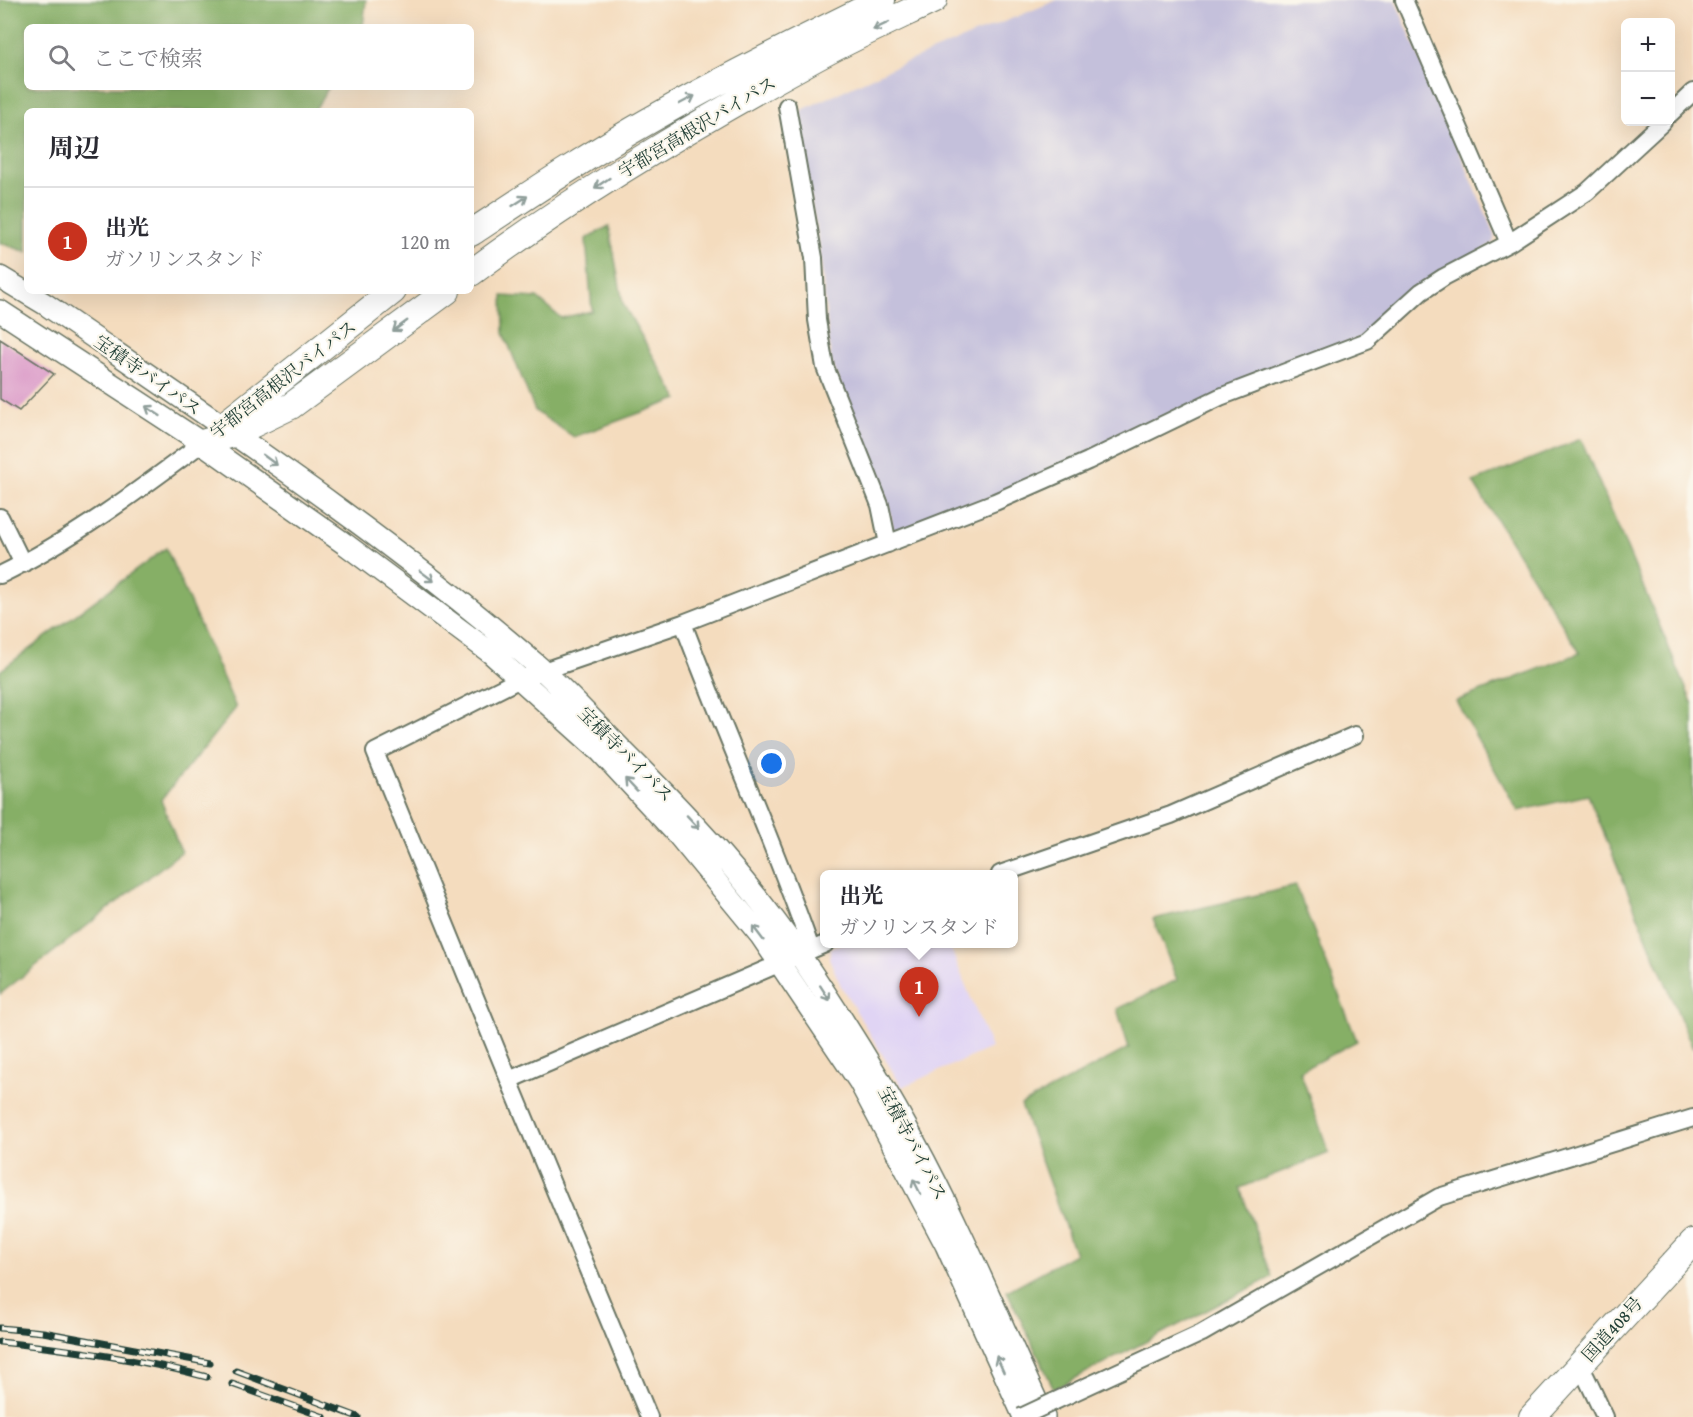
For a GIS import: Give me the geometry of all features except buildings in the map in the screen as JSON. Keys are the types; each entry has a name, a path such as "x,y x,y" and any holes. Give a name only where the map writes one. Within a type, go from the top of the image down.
{"highway":[{"name":"宇都宮高根沢バイパス","path":"474,231 652,118 882,0"},
{"name":"宇都宮高根沢バイパス","path":"474,271 510,244 640,158 805,63 934,0"},
{"name":"宇都宮高根沢バイパス","path":"228,430 389,294"},
{"name":"宇都宮高根沢バイパス","path":"202,442 291,406 443,294"},
{"name":"国道408号","path":"1532,1417 1693,1242"}],"main road":[{"name":"宝積寺バイパス","path":"0,277 24,291"},
{"name":"宝積寺バイパス","path":"28,294 356,520 472,610 543,671 663,791 812,949 865,1055 915,1142 1048,1409"},
{"name":"宝積寺バイパス","path":"0,311 202,442 345,544 491,653 601,752 678,836 748,920 780,963 859,1081 946,1245 1023,1417"}],"street":[{"path":"1404,0 1509,243"},
{"path":"1675,110 1693,92"},
{"path":"787,106 814,258 817,320 825,367 880,506 888,544"},
{"path":"650,1417 508,1080 375,752 520,679 683,624 995,502 1088,461 1220,397 1367,341 1421,292 1444,277 1509,243 1587,192 1660,126"},
{"path":"0,575 23,564 130,495 202,442"},
{"path":"0,517 23,564"},
{"path":"508,1080 812,949 683,624"},
{"path":"1012,870 1171,815 1355,735"},
{"path":"1023,1417 1048,1409 1202,1333 1439,1197 1693,1118"},
{"path":"1577,1368 1586,1377 1605,1417"}],"shaded area":[{"path":"1057,0 1395,0 1495,235 1493,243 1365,336 1001,494 894,534 889,506 831,361 819,243 799,134 802,110 887,70"},
{"path":"831,948 951,948 991,1048 902,1087 841,986 829,958"}],"green space":[{"path":"0,0 366,0 363,24 24,24 24,90 327,90 316,108 24,108 24,251 0,243"},
{"path":"609,226 623,304 678,399 574,437 535,411 504,333 503,296 537,298 561,318 592,311 586,239"},
{"path":"1581,439 1693,705 1693,1049 1588,795 1518,811 1456,701 1580,653 1473,482"},
{"path":"166,548 236,708 161,800 181,852 0,994 0,671"},
{"path":"1296,886 1357,1041 1300,1071 1329,1153 1240,1188 1272,1277 1054,1389 1007,1291 1075,1254 1021,1105 1129,1048 1117,1009 1177,980 1153,919"}],"railway":[{"path":"0,1328 43,1332 210,1363"},
{"path":"0,1342 104,1355 207,1377"},
{"path":"236,1371 358,1417"},
{"path":"232,1384 324,1417"}],"place":[{"name":"出光","path":"919,1017"}]}
